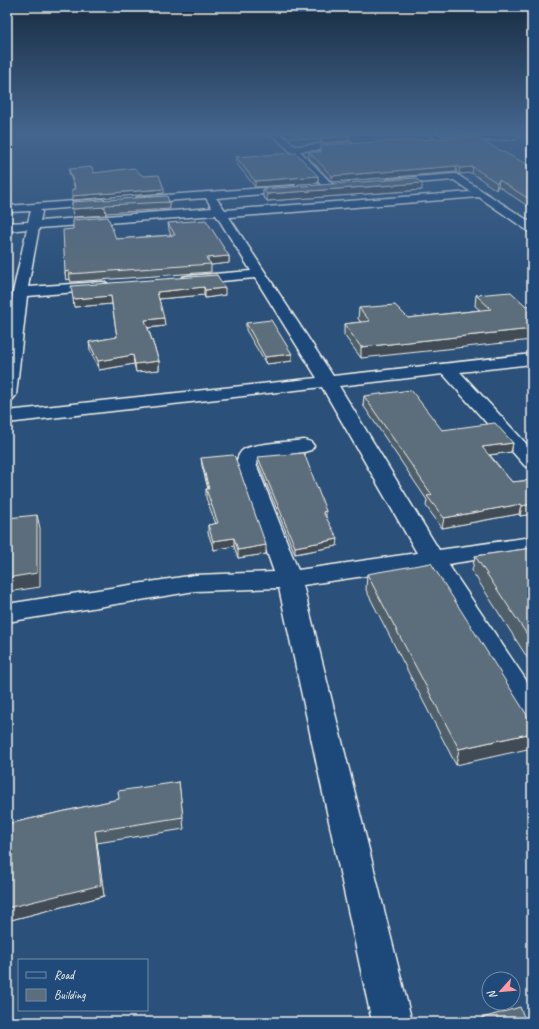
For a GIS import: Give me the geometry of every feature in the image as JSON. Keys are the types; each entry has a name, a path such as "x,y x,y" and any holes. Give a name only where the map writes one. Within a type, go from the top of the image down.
{"lane":[{"path":"131,201 333,186 327,180"},
{"path":"377,183 416,180"},
{"path":"460,180 532,228"},
{"path":"7,227 480,194"},
{"path":"210,196 328,382 432,558 532,712"},
{"path":"7,208 115,202"},
{"path":"7,395 15,294 34,225 36,206"},
{"path":"175,281 260,274"},
{"path":"15,294 113,285"},
{"path":"7,417 532,359"},
{"path":"448,369 532,462"},
{"path":"304,446 256,452 250,454 246,458 246,464 288,579 392,1022"},
{"path":"7,613 195,583 288,579 532,544"}],"building":[{"path":"73,180 161,180 164,189 72,196 72,189 76,189"},
{"path":"387,180 418,180 422,183 267,194 263,189"},
{"path":"499,180 532,180 532,201"},
{"path":"167,196 169,202 105,205 105,207 72,209 72,202"},
{"path":"108,217 116,239 175,235 168,223 206,220 229,256 206,258 211,264 69,274 69,271 65,272 63,230 73,229 73,220"},
{"path":"217,275 225,288 205,290 204,287 157,292 164,318 145,320 159,361 135,364 133,355 98,361 89,342 117,337 111,296 73,299 71,286"},
{"path":"511,292 526,306 532,305 532,329 361,347 344,324 370,321 359,308 395,305 408,318 491,309 476,295"},
{"path":"271,320 292,354 265,357 246,323"},
{"path":"411,390 442,430 495,423 513,443 482,447 512,482 532,480 532,504 522,506 521,504 444,518 427,496 432,495 364,396"},
{"path":"304,453 326,511 323,512 338,539 295,547 258,457"},
{"path":"233,455 266,545 238,550 234,538 213,541 208,525 218,523 206,489 209,489 201,458"},
{"path":"37,515 37,573 7,578 7,518"},
{"path":"532,548 532,642 475,556"},
{"path":"431,563 532,723 532,733 459,749 367,574"},
{"path":"179,782 183,817 95,831 101,885 7,908 7,824 119,799 118,791"},
{"path":"521,1010 526,1022 480,1022 479,1019 506,1011 521,1011"}]}
